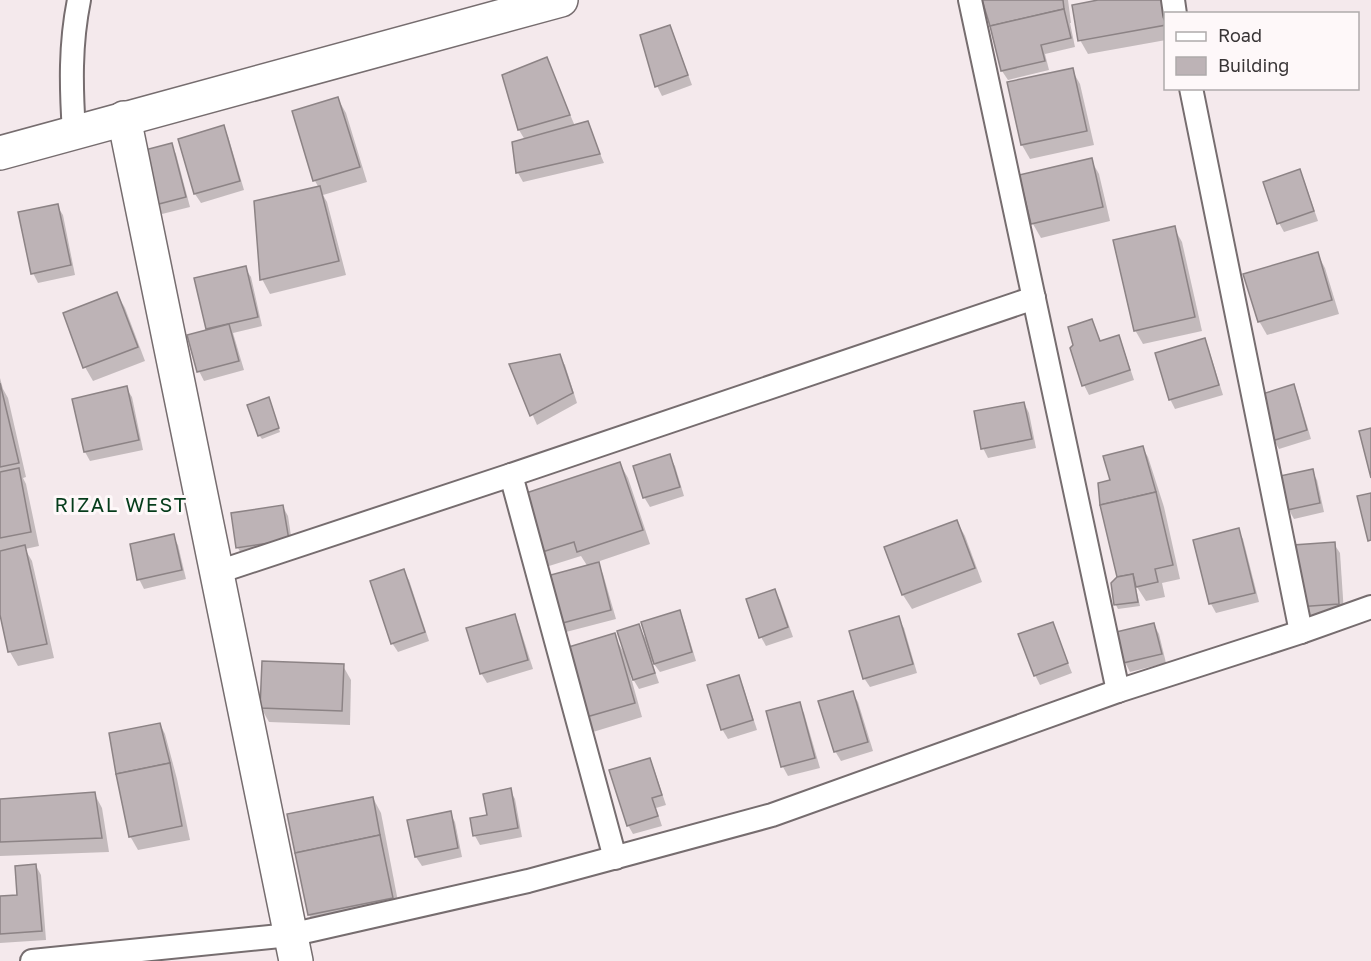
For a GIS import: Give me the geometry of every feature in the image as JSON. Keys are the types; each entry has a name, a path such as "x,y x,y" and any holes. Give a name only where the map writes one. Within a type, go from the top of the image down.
{"street":[{"path":"74,132 71,77 72,39 79,0"},
{"path":"0,153 561,0"},
{"path":"970,0 1118,691"},
{"path":"1191,90 1301,632"},
{"path":"124,118 293,948"},
{"path":"218,572 1034,298"},
{"path":"511,475 615,858"},
{"path":"32,961 293,948 772,815 1118,691 1371,607"}],"building":[{"path":"982,0 1063,0 1064,9 990,26"},
{"path":"1098,0 1167,0 1164,25 1078,41 1072,5"},
{"path":"1064,9 1071,38 1041,45 1045,61 1001,71 990,26"},
{"path":"670,25 688,75 655,87 640,35"},
{"path":"547,57 570,115 518,130 502,75"},
{"path":"1073,68 1087,131 1021,145 1007,82"},
{"path":"338,97 360,167 313,181 292,111"},
{"path":"588,121 600,154 516,173 512,142"},
{"path":"224,125 240,181 194,194 178,139"},
{"path":"172,143 186,197 155,205 141,151"},
{"path":"1092,158 1103,207 1031,224 1019,175"},
{"path":"1300,169 1314,211 1277,224 1263,182"},
{"path":"320,186 339,261 260,280 254,201"},
{"path":"58,204 71,265 31,274 18,212"},
{"path":"1175,226 1195,317 1134,331 1113,240"},
{"path":"1318,252 1332,300 1258,322 1243,274"},
{"path":"246,266 258,317 206,329 194,278"},
{"path":"117,292 138,347 83,368 63,313"},
{"path":"1092,319 1100,341 1119,335 1130,370 1082,386 1070,348 1073,345 1068,327"},
{"path":"229,324 239,361 197,372 187,335"},
{"path":"1205,338 1219,385 1169,400 1155,353"},
{"path":"560,354 573,393 530,416 509,364"},
{"path":"0,383 19,463 0,467"},
{"path":"1294,384 1307,430 1272,441 1259,395"},
{"path":"127,386 139,440 84,452 72,399"},
{"path":"269,397 279,428 258,436 247,405"},
{"path":"1024,402 1032,439 981,449 974,411"},
{"path":"1371,428 1371,478 1359,431"},
{"path":"1143,446 1156,492 1100,505 1098,483 1110,480 1103,456"},
{"path":"670,454 680,487 643,498 633,466"},
{"path":"620,462 643,530 577,552 574,542 539,553 520,495"},
{"path":"19,468 31,532 0,538 0,472"},
{"path":"1313,469 1320,503 1287,510 1280,476"},
{"path":"1156,492 1173,565 1155,569 1158,582 1136,587 1133,574 1117,577 1100,505"},
{"path":"1371,493 1371,540 1368,541 1357,496"},
{"path":"283,505 289,540 236,548 231,513"},
{"path":"957,520 975,568 902,595 884,547"},
{"path":"1239,528 1255,593 1209,604 1193,540"},
{"path":"174,534 182,570 137,580 130,544"},
{"path":"1335,542 1339,604 1297,607 1293,545"},
{"path":"25,545 47,644 8,652 0,615 0,551"},
{"path":"599,562 611,610 559,624 547,576"},
{"path":"404,569 425,632 391,644 370,581"},
{"path":"1133,574 1138,602 1114,605 1111,583 1117,577"},
{"path":"775,589 788,627 759,638 746,599"},
{"path":"680,610 692,652 654,664 641,622"},
{"path":"515,614 528,660 480,674 466,628"},
{"path":"899,616 913,664 863,679 849,631"},
{"path":"1053,622 1068,663 1034,676 1018,634"},
{"path":"1154,623 1162,654 1123,663 1116,632"},
{"path":"639,624 655,673 633,680 617,631"},
{"path":"615,633 635,703 583,718 562,649"},
{"path":"262,661 344,664 342,711 260,708"},
{"path":"739,675 753,720 721,730 707,685"},
{"path":"853,691 868,742 834,752 818,701"},
{"path":"800,702 815,758 781,767 766,711"},
{"path":"160,723 170,763 116,774 109,733"},
{"path":"650,758 662,795 652,798 658,816 627,826 609,770"},
{"path":"170,763 182,826 129,837 116,774"},
{"path":"511,788 518,828 473,836 470,818 487,815 483,794"},
{"path":"95,792 102,838 0,842 0,799"},
{"path":"373,797 380,835 295,853 287,814"},
{"path":"451,811 458,848 415,857 407,820"},
{"path":"380,835 393,898 308,915 295,853"},
{"path":"36,864 42,931 0,934 0,896 17,895 15,866"}],"district":[{"name":"RIZAL WEST","path":"121,505"}]}
